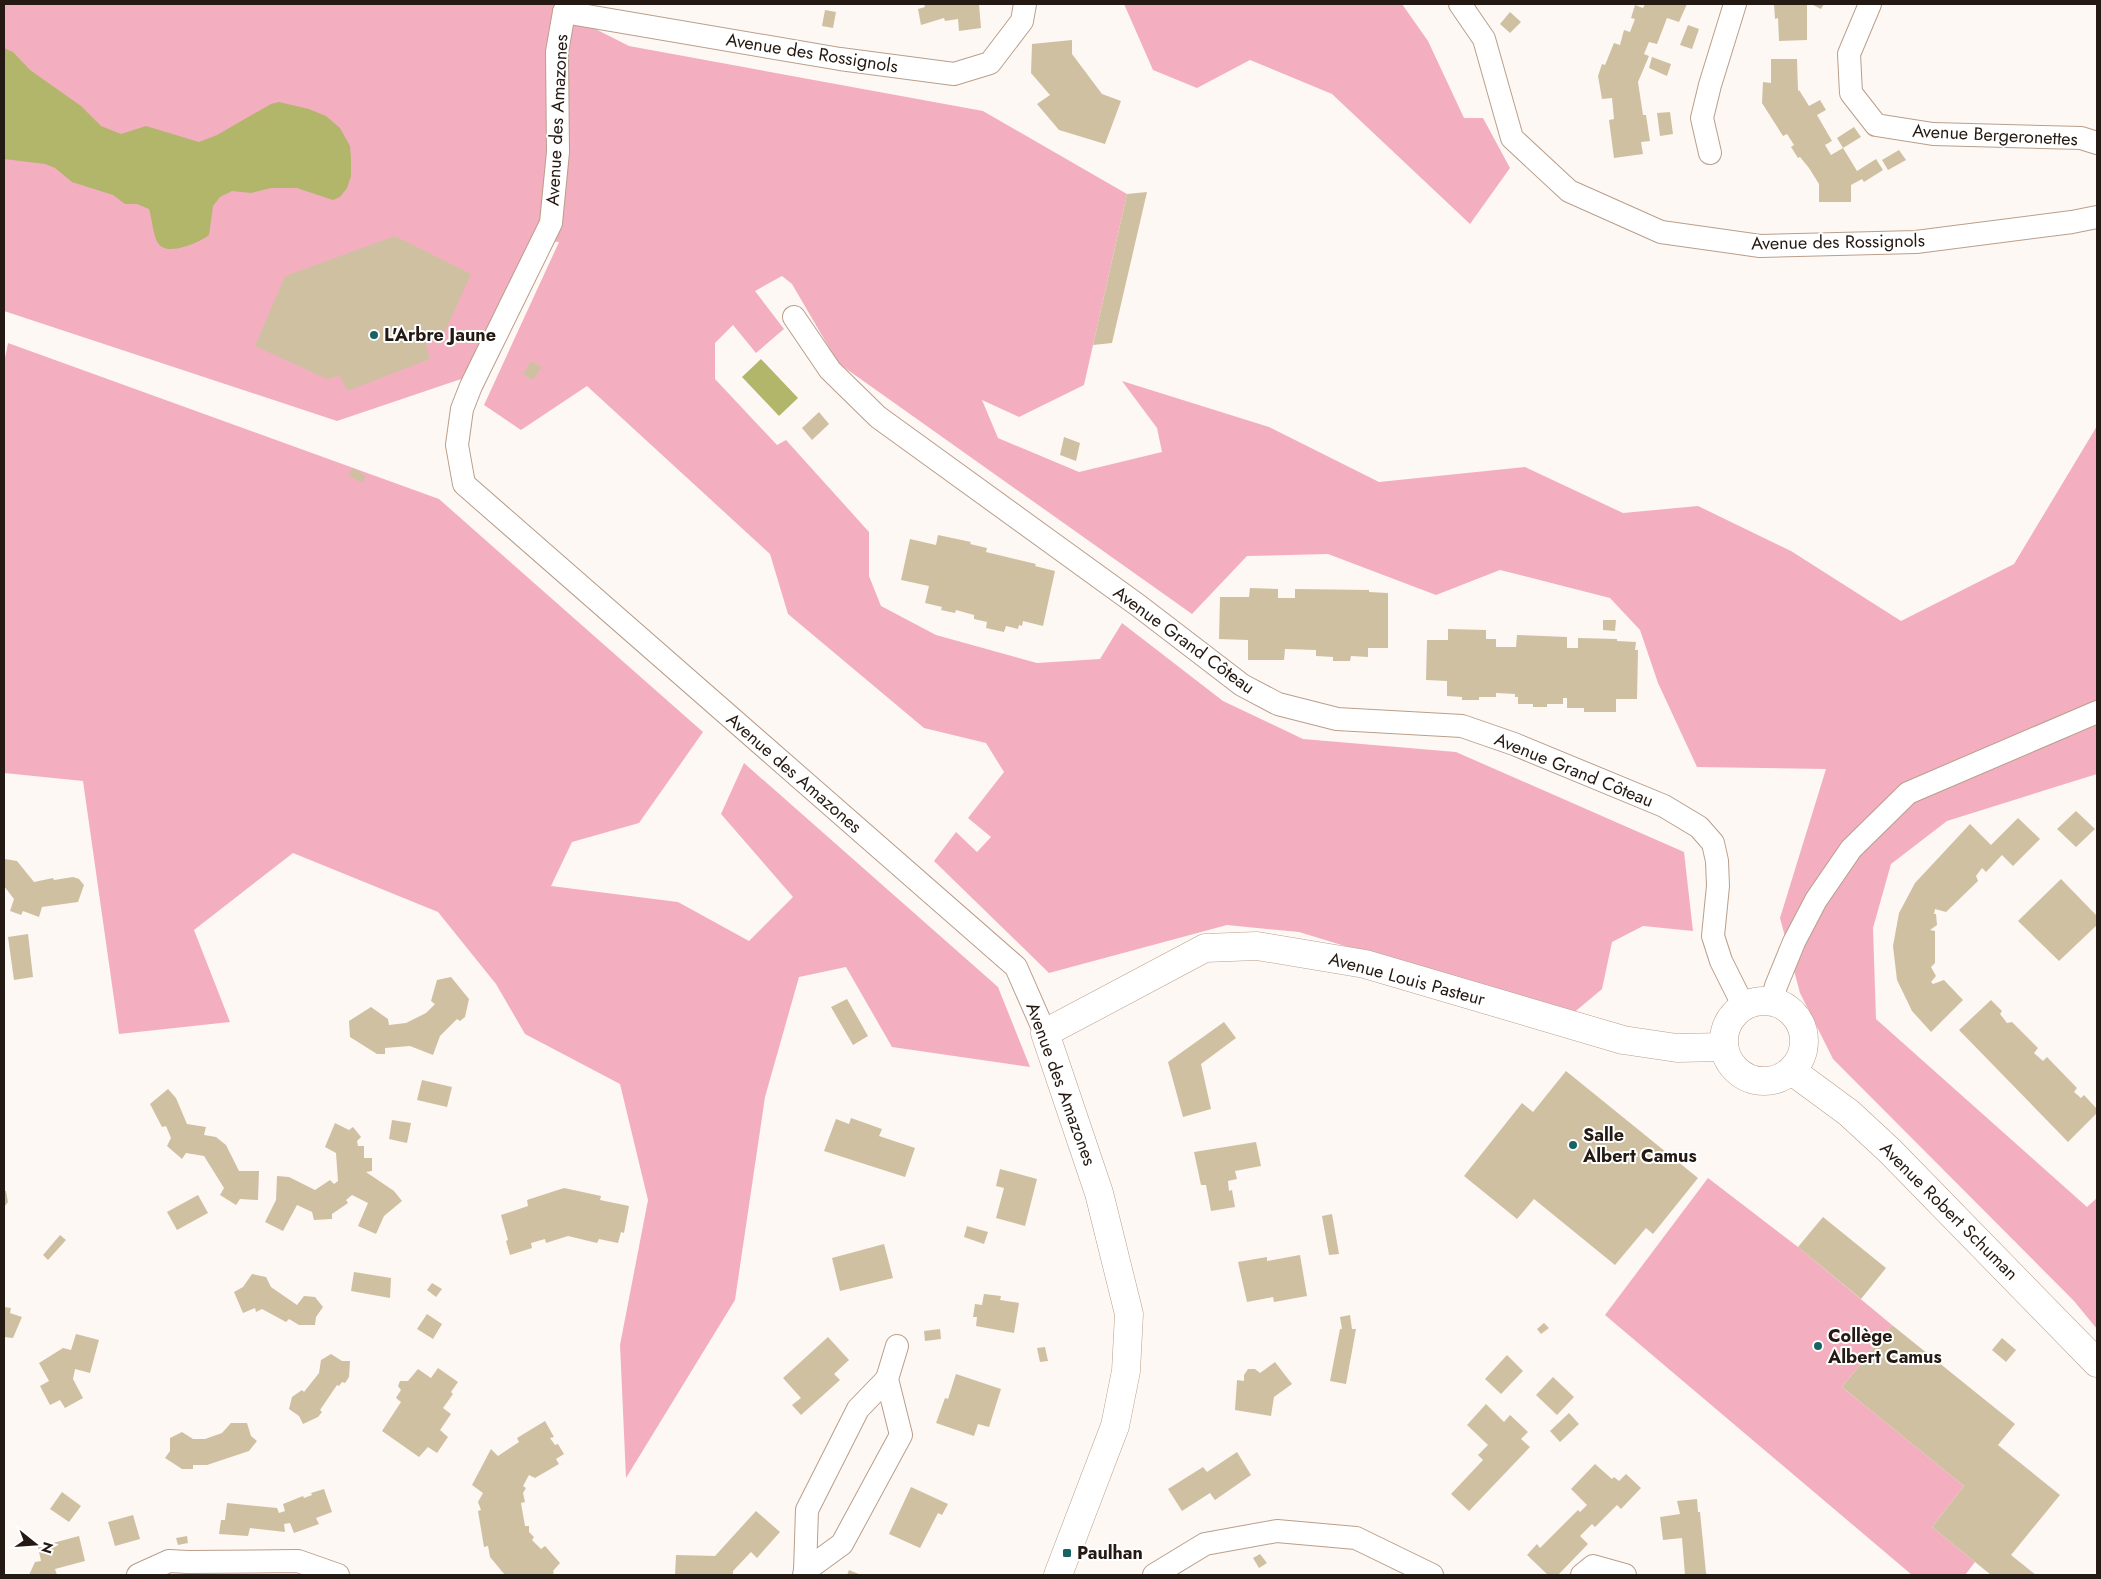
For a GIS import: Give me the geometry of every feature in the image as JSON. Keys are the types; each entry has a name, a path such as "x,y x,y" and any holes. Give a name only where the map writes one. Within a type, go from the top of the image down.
{"street":[{"name":"Avenue des Rossignols","path":"566,8 840,59 954,74 990,63 1022,21 1025,4"},
{"name":"Avenue des Rossignols","path":"1460,4 1484,39 1512,138 1569,191 1661,232 1760,246 1906,242 2072,222 2097,216"},
{"path":"1710,153 1702,118 1735,4"},
{"name":"Avenue Bergeronettes","path":"1870,4 1850,54 1851,93 1876,124 1933,134 2081,138 2097,143"},
{"name":"Avenue des Amazones","path":"566,8 557,52 558,152 551,223 471,386 462,409 457,445 464,484 1016,967 1045,1033 1099,1193 1129,1314 1126,1371 1115,1426 1058,1575"},
{"name":"Avenue Grand Côteau","path":"794,317 830,370 878,417 1139,606 1242,685 1278,704 1337,720 1462,726 1514,744 1664,806 1699,827 1713,843 1717,861 1718,886 1713,936 1721,961 1744,1007"},
{"path":"1772,1002 1776,986 1787,960 1816,900 1851,849 1908,794 2097,712"},
{"name":"Avenue Louis Pasteur","path":"1045,1033 1205,948 1257,946 1365,964 1623,1040 1678,1048 1724,1047"},
{"path":"1761,1001 1772,1002 1786,1007 1796,1017 1803,1030 1804,1045 1801,1059 1792,1071 1781,1078 1769,1082 1756,1081 1745,1077 1735,1069 1728,1059 1724,1047 1724,1036 1727,1025 1733,1016 1744,1007 1761,1001"},
{"name":"Avenue Robert Schuman","path":"1792,1071 1849,1113 1890,1151 2097,1363"},
{"path":"804,1573 807,1510 858,1409 887,1379 897,1346"},
{"path":"804,1573 842,1544 902,1435 887,1379"},
{"path":"1154,1575 1205,1544 1277,1530 1356,1538 1432,1575"},
{"path":"138,1575 168,1561 298,1561 338,1575"},
{"path":"1582,1575 1593,1566 1625,1575"}],"shaded area":[{"path":"4,4 556,4 554,8 629,46 983,111 1127,194 1084,385 1019,417 982,400 998,438 1079,472 1162,452 1157,428 1122,381 1269,427 1379,482 1525,467 1623,513 1698,506 1791,551 1901,621 2014,564 2097,426 2097,774 1947,821 1891,864 1873,928 1876,1019 2087,1207 2097,1198 2097,1329 2074,1301 1833,1059 1800,993 1780,918 1826,769 1697,767 1658,683 1640,630 1610,598 1500,570 1436,595 1328,554 1247,556 1192,614 838,363 792,284 782,276 755,291 784,329 756,353 733,325 715,343 715,379 777,445 786,440 869,532 869,576 881,606 936,635 1037,663 1100,659 1122,623 1223,701 1303,739 1456,752 1684,852 1693,931 1643,926 1612,942 1602,989 1571,1015 1299,932 1227,925 1049,973 934,861 956,832 977,852 991,837 968,818 1004,772 986,743 924,728 788,614 770,554 587,386 521,430 484,405 559,242 532,240 473,375 337,421 4,311"},
{"path":"1124,4 1402,4 1428,41 1464,118 1483,118 1510,168 1470,224 1332,94 1250,60 1197,88 1153,70"},
{"path":"4,48 13,52 30,70 81,106 101,126 121,134 146,126 199,142 217,135 271,104 279,102 309,109 326,116 340,128 350,146 351,176 347,188 340,197 333,200 297,188 271,188 251,193 232,191 220,197 213,206 209,235 191,245 175,249 162,247 155,236 149,209 137,204 125,204 113,195 72,182 55,168 45,164 4,159"},
{"path":"8,343 439,499 703,732 639,823 572,842 551,886 678,902 749,941 793,897 721,814 744,763 998,987 1030,1067 892,1047 846,967 799,977 765,1097 735,1300 626,1478 620,1345 648,1200 620,1084 525,1034 496,984 438,912 293,853 194,930 230,1022 119,1034 83,781 4,773 4,363"},
{"path":"761,359 798,398 779,416 742,377"},
{"path":"1708,1178 1798,1247 1892,1325 1842,1387 1964,1486 1932,1527 1975,1562 1965,1575 1912,1575 1605,1315"}],"building":[{"path":"924,4 979,4 981,28 959,31 958,19 945,21 944,18 921,25 918,9 925,7"},
{"path":"1645,4 1687,4 1679,22 1667,18 1657,44 1649,42 1644,54 1649,56 1638,82 1643,115 1646,115 1650,141 1641,142 1643,154 1614,158 1609,120 1614,119 1612,98 1602,99 1598,76 1602,64 1605,65 1614,43 1620,45 1624,30 1630,32 1635,19 1631,18 1635,5 1643,8"},
{"path":"1774,4 1807,4 1807,40 1779,41 1778,18 1775,19"},
{"path":"1811,4 1824,4 1821,9"},
{"path":"825,10 836,12 833,28 822,26"},
{"path":"1510,12 1521,22 1510,33 1500,24"},
{"path":"1688,25 1699,29 1692,49 1680,45"},
{"path":"1072,40 1072,54 1102,94 1121,101 1105,144 1059,130 1037,104 1050,95 1031,73 1032,44"},
{"path":"1652,57 1671,64 1667,76 1649,68"},
{"path":"1771,59 1797,59 1798,91 1809,106 1820,100 1826,110 1817,115 1832,141 1825,145 1831,155 1843,148 1857,171 1876,159 1883,170 1864,182 1862,179 1851,185 1851,202 1819,202 1819,184 1809,168 1800,157 1798,158 1791,147 1794,145 1787,134 1783,136 1762,103 1763,82 1771,83"},
{"path":"1670,112 1673,134 1660,136 1657,113"},
{"path":"1854,127 1861,137 1843,148 1837,138"},
{"path":"1899,150 1906,160 1888,170 1882,160"},
{"path":"1147,192 1112,343 1093,345 1127,194"},
{"path":"395,236 471,274 442,338 426,343 430,359 347,391 340,376 327,379 255,346 285,276"},
{"path":"531,361 542,367 533,380 523,374"},
{"path":"819,412 829,424 812,440 802,428"},
{"path":"1064,437 1080,443 1076,461 1060,455"},
{"path":"353,468 366,476 362,483 348,475"},
{"path":"938,535 971,542 970,544 987,548 986,552 1036,564 1035,566 1055,571 1043,626 1023,621 1022,626 1019,625 1018,629 1006,626 1004,632 986,628 987,622 974,619 974,615 956,610 955,613 941,610 942,607 925,603 929,586 901,580 910,539 936,545"},
{"path":"1250,588 1278,589 1278,598 1295,598 1295,589 1369,590 1369,592 1388,593 1388,648 1368,648 1368,657 1351,656 1350,661 1333,661 1333,657 1316,656 1316,650 1285,649 1284,660 1248,660 1248,640 1219,639 1220,597 1249,597"},
{"path":"1603,620 1616,620 1615,631 1603,630"},
{"path":"1448,629 1486,630 1486,639 1496,639 1496,647 1516,647 1517,635 1567,637 1567,648 1578,648 1578,638 1617,639 1617,641 1636,642 1635,650 1638,650 1637,699 1616,699 1616,712 1584,712 1584,708 1567,708 1567,698 1563,698 1563,704 1547,704 1547,707 1533,707 1533,704 1518,704 1518,697 1515,697 1515,694 1496,693 1496,697 1479,697 1479,700 1462,700 1462,697 1447,696 1447,681 1426,680 1427,640 1448,640"},
{"path":"2076,811 2095,829 2076,847 2057,829"},
{"path":"2018,818 2040,839 2013,866 2002,855 1986,872 1982,868 1976,876 1978,881 1946,912 1935,909 1934,914 1936,914 1937,925 1930,930 1935,931 1935,963 1931,967 1936,976 1931,982 1933,984 1944,980 1963,1000 1931,1032 1912,1011 1897,980 1893,946 1899,913 1915,883 1970,824 1991,845"},
{"path":"5,859 17,861 34,882 53,878 54,880 73,877 79,879 84,885 78,902 42,907 39,917 23,911 21,915 10,911 14,899 4,886"},
{"path":"2061,879 2097,916 2097,925 2059,961 2018,921"},
{"path":"28,934 33,977 14,980 8,937"},
{"path":"451,977 469,999 465,1017 460,1021 457,1019 440,1036 433,1055 410,1046 385,1048 385,1054 377,1054 350,1037 349,1021 371,1007 388,1019 389,1025 406,1023 426,1013 435,1004 431,1001 437,980"},
{"path":"847,999 868,1036 853,1045 831,1007"},
{"path":"1991,1000 2002,1011 2000,1014 2007,1023 2012,1022 2038,1048 2034,1053 2043,1061 2047,1057 2077,1088 2074,1092 2081,1098 2084,1095 2097,1109 2097,1113 2068,1142 1959,1030"},
{"path":"1224,1022 1236,1038 1201,1064 1211,1109 1183,1117 1168,1062"},
{"name":"Salle Albert Camus","path":"1566,1071 1698,1178 1653,1234 1646,1228 1615,1265 1534,1199 1517,1219 1464,1176 1522,1103 1533,1112"},
{"path":"422,1080 452,1087 447,1107 417,1100"},
{"path":"168,1089 176,1098 187,1124 206,1127 204,1135 216,1137 226,1145 239,1171 259,1171 258,1200 240,1199 236,1205 220,1195 224,1188 204,1156 186,1153 182,1159 167,1146 171,1138 166,1126 162,1127 150,1104"},
{"path":"851,1118 882,1129 879,1136 915,1148 905,1177 824,1151 836,1119 849,1124"},
{"path":"392,1120 411,1123 407,1143 389,1139"},
{"path":"335,1123 349,1130 353,1127 361,1137 357,1141 358,1146 364,1146 364,1158 372,1158 372,1171 366,1172 394,1191 402,1201 384,1216 376,1234 358,1226 368,1203 352,1195 346,1200 348,1203 332,1214 332,1219 314,1220 312,1212 297,1205 283,1231 265,1222 276,1200 277,1176 289,1177 315,1190 330,1180 334,1184 338,1181 336,1153 325,1147"},
{"path":"1256,1142 1261,1166 1235,1171 1237,1179 1228,1181 1229,1191 1232,1190 1235,1207 1211,1211 1206,1185 1201,1185 1194,1152"},
{"path":"1000,1169 1037,1179 1025,1226 996,1218 1004,1188 996,1186"},
{"path":"564,1188 601,1196 600,1200 629,1206 624,1233 621,1232 618,1243 599,1239 597,1243 568,1236 546,1243 545,1239 531,1243 532,1248 510,1255 501,1215 528,1206 527,1200"},
{"path":"4,1191 6,1191 8,1202 4,1207"},
{"path":"198,1195 208,1213 177,1230 167,1212"},
{"path":"1332,1214 1339,1254 1329,1255 1322,1216"},
{"path":"1823,1217 1886,1268 1861,1299 1798,1247"},
{"path":"967,1226 988,1232 984,1244 964,1237"},
{"path":"60,1235 66,1240 48,1260 43,1255"},
{"path":"884,1244 893,1278 840,1291 832,1258"},
{"path":"1300,1255 1307,1296 1274,1302 1273,1297 1247,1302 1238,1262 1267,1257 1267,1261"},
{"path":"354,1272 391,1278 390,1298 351,1291"},
{"path":"252,1274 266,1277 271,1287 297,1305 304,1296 315,1297 323,1307 316,1317 315,1325 299,1325 289,1319 286,1322 262,1309 256,1312 255,1308 243,1313 234,1292 243,1287"},
{"path":"432,1283 442,1289 436,1297 427,1290"},
{"path":"984,1294 1001,1296 1000,1300 1019,1303 1014,1333 976,1326 977,1317 973,1317 975,1304 982,1305"},
{"path":"4,1307 11,1308 10,1313 22,1317 13,1338 4,1337"},
{"path":"427,1314 442,1324 433,1339 417,1329"},
{"path":"1350,1315 1352,1329 1356,1329 1346,1384 1330,1381 1340,1329 1342,1329 1340,1317"},
{"path":"1544,1323 1549,1328 1541,1334 1537,1329"},
{"path":"1892,1325 2015,1424 1998,1445 2060,1495 2011,1555 2036,1575 1991,1575 1932,1527 1964,1486 1842,1387"},
{"path":"940,1329 941,1339 925,1341 924,1331"},
{"path":"76,1334 99,1340 90,1373 75,1369 73,1379 83,1398 65,1408 60,1400 50,1405 40,1386 49,1381 39,1363 63,1348 71,1350"},
{"path":"828,1337 849,1360 834,1374 840,1380 801,1415 792,1405 801,1398 783,1378"},
{"path":"2002,1338 2016,1350 2006,1362 1992,1350"},
{"path":"1045,1347 1048,1361 1040,1362 1037,1348"},
{"path":"331,1354 342,1361 350,1361 349,1377 345,1383 342,1382 339,1386 337,1385 320,1410 322,1412 318,1417 303,1424 299,1416 289,1409 292,1397 302,1390 304,1392 319,1373 321,1360"},
{"path":"1507,1355 1523,1371 1501,1394 1485,1379"},
{"path":"1275,1362 1292,1384 1274,1397 1271,1416 1235,1410 1237,1380 1244,1381 1244,1375 1248,1369 1255,1369 1260,1373"},
{"path":"438,1368 458,1382 451,1392 453,1394 443,1408 451,1414 440,1430 448,1437 437,1453 428,1447 419,1457 382,1431 401,1402 396,1398 401,1390 398,1386 400,1381 408,1381 418,1369 431,1378"},
{"path":"956,1374 1001,1389 989,1427 978,1424 974,1436 936,1423 945,1398 948,1399"},
{"path":"1553,1377 1574,1397 1557,1415 1536,1395"},
{"path":"1486,1404 1504,1422 1510,1415 1528,1432 1521,1439 1530,1447 1469,1511 1451,1494 1483,1460 1478,1455 1488,1445 1467,1425"},
{"path":"1569,1413 1579,1424 1560,1442 1550,1431"},
{"path":"545,1421 554,1437 550,1438 555,1445 558,1444 564,1454 556,1459 559,1464 535,1478 529,1475 523,1486 526,1488 523,1493 525,1502 521,1503 525,1526 529,1526 529,1532 534,1537 532,1540 541,1549 545,1546 560,1563 551,1575 505,1575 490,1557 488,1546 484,1547 478,1511 481,1510 478,1502 483,1493 472,1485 491,1449 498,1456 519,1442 517,1438"},
{"path":"231,1423 247,1423 251,1436 257,1441 249,1451 207,1465 193,1465 193,1469 182,1469 165,1458 170,1451 170,1438 182,1432 193,1439 205,1439 222,1433"},
{"path":"1237,1452 1251,1475 1215,1500 1210,1493 1182,1511 1168,1489 1203,1467 1207,1472"},
{"path":"1595,1464 1612,1479 1614,1477 1619,1481 1626,1474 1641,1488 1621,1509 1617,1505 1595,1527 1592,1524 1580,1536 1588,1544 1558,1575 1548,1575 1527,1555 1537,1544 1540,1548 1578,1510 1580,1512 1587,1505 1571,1489"},
{"path":"911,1487 948,1504 942,1515 938,1513 920,1548 889,1534"},
{"path":"324,1489 332,1512 316,1518 319,1524 294,1533 290,1523 284,1524 285,1532 250,1528 248,1536 219,1534 221,1520 225,1520 227,1503 277,1508 279,1513 285,1511 283,1504 303,1496 304,1498 312,1495 311,1493"},
{"path":"62,1492 81,1506 69,1522 50,1509"},
{"path":"1697,1499 1706,1573 1708,1575 1685,1575 1682,1538 1663,1540 1660,1517 1680,1514 1677,1501"},
{"path":"756,1511 780,1532 757,1558 751,1552 733,1571 733,1575 675,1575 676,1555 715,1556"},
{"path":"133,1515 140,1539 115,1546 108,1522"},
{"path":"79,1536 85,1561 55,1569 57,1575 29,1575 35,1562 41,1561 38,1547"},
{"path":"187,1536 188,1543 178,1545 176,1538"},
{"path":"1260,1554 1267,1563 1259,1568 1253,1558"},
{"path":"849,1570 861,1575 847,1575"}],"place":[{"name":"L'Arbre Jaune","path":"374,335"},
{"name":"Salle Albert Camus","path":"1573,1145"},
{"name":"Collège Albert Camus","path":"1818,1346"},
{"name":"Paulhan","path":"1067,1553"}]}
